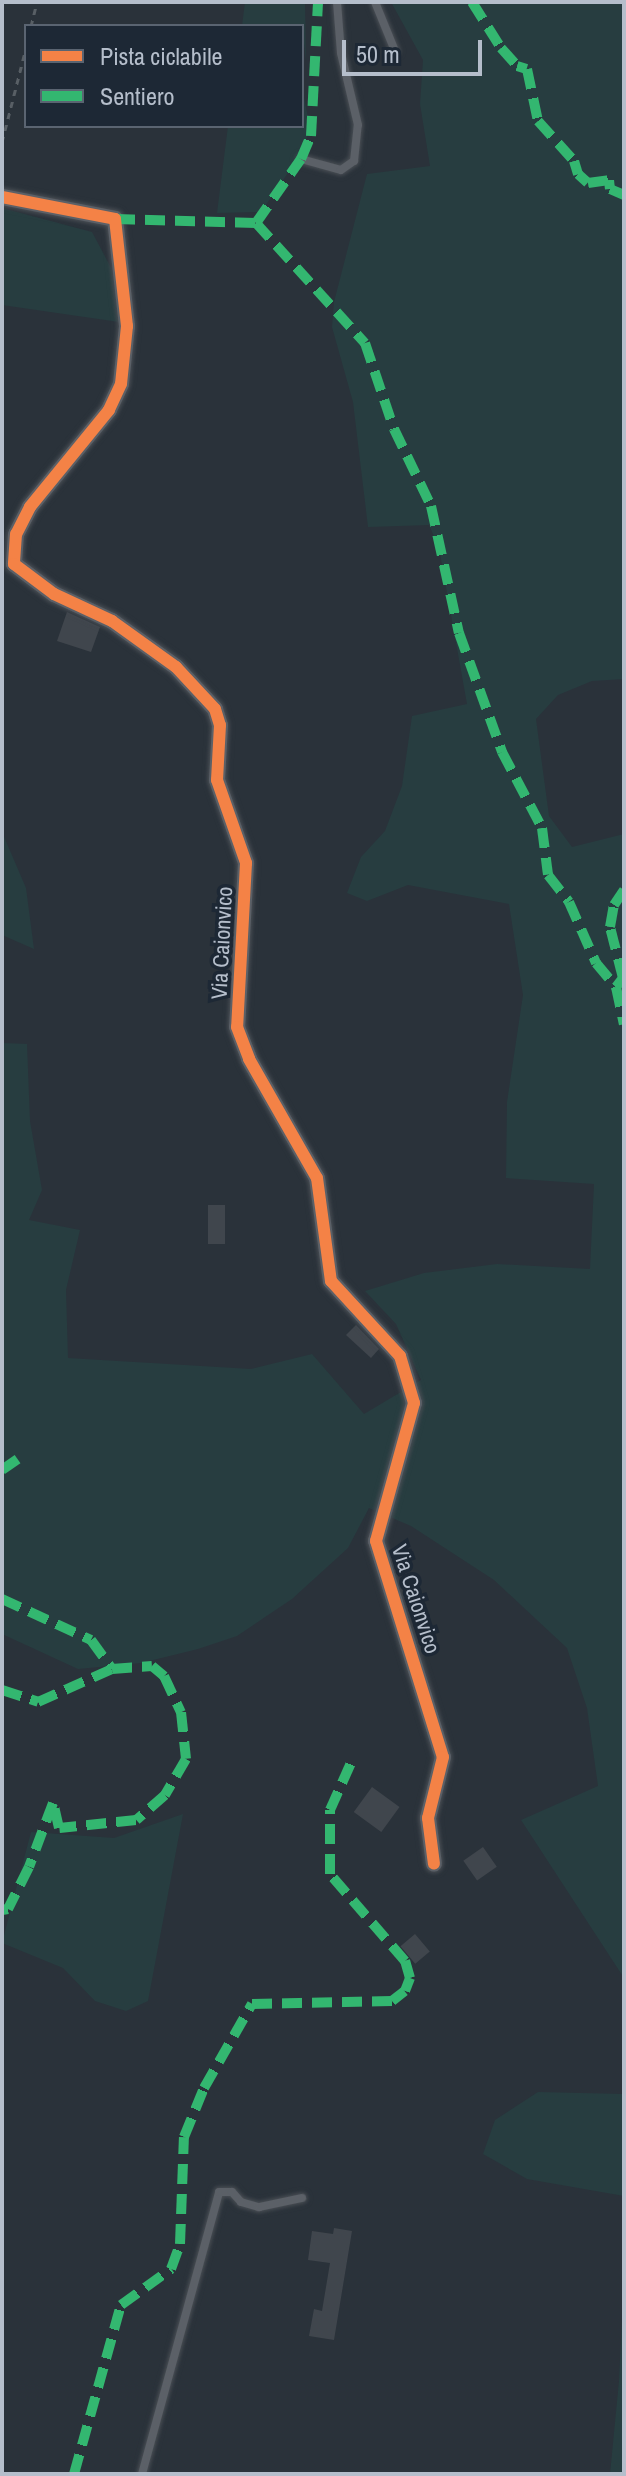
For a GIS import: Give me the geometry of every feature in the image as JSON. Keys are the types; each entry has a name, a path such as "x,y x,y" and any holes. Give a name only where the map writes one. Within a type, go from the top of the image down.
{"street":[{"name":"Via Caionvico","path":"2,197 115,219 127,326 121,384 109,410 30,507 16,534 14,564 54,594 112,621 176,667 215,709 220,725 217,780 246,863 237,1027 249,1059 317,1178 331,1281 400,1356 414,1403 376,1541 443,1757 428,1818 434,1864"}],"lane":[{"path":"301,159 341,170 354,161 358,125 341,53 337,2"},
{"path":"375,2 395,51"},
{"path":"142,2474 219,2192 232,2192 241,2202 259,2207 302,2198"}],"path":[{"path":"32,24 37,2"},
{"path":"2,142 24,56"}],"green space":[{"path":"245,2 305,2 306,61 304,24 242,24"},
{"path":"391,2 624,2 624,679 592,681 558,695 536,719 549,816 572,847 624,834 624,1978 521,1820 598,1786 587,1708 567,1648 494,1580 411,1526 369,1508 348,1548 292,1599 237,1636 198,1649 141,1663 78,1669 2,1634 2,1043 27,1044 30,1121 42,1190 29,1220 80,1230 66,1290 68,1358 251,1369 312,1354 364,1414 421,1380 396,1324 365,1291 424,1273 497,1264 590,1269 594,1184 506,1178 507,1102 523,995 509,904 408,885 367,901 347,893 361,857 385,831 402,786 412,716 467,704 439,548 429,525 368,527 353,402 332,327 334,302 367,174 430,166 420,104 423,60"},
{"path":"304,97 310,128 301,154 261,212 217,213 228,128 304,128"},
{"path":"2,208 92,232 117,279 119,322 2,305"},
{"path":"2,832 26,888 34,949 2,935"},
{"path":"183,1814 148,2001 126,2011 95,2001 63,1968 2,1943 31,1832 114,1838"},
{"path":"538,2092 624,2094 624,2196 527,2179 483,2154 495,2120"},
{"path":"624,2274 624,2474 610,2474 619,2381"}],"building":[{"path":"67,612 100,627 91,652 57,641"},
{"path":"208,1205 225,1205 225,1244 208,1244"},
{"path":"356,1325 379,1349 371,1358 346,1335"},
{"path":"372,1787 400,1807 381,1832 354,1812"},
{"path":"483,1847 497,1867 477,1880 463,1861"},
{"path":"415,1934 430,1952 415,1964 400,1946"},
{"path":"334,2228 352,2231 334,2340 309,2336 314,2309 322,2311 330,2263 308,2260 312,2231 333,2234"}],"marked path":[{"path":"256,223 301,159 311,136 318,2"},
{"path":"472,2 501,48 517,66 527,69 538,121 574,161 578,174 588,183 609,180 610,189 624,195"},
{"path":"115,219 256,223 365,343 394,429 431,506 459,633 502,752 542,828 548,875 569,902 596,963 616,987 623,978 610,927 614,905 624,890"},
{"path":"616,987 624,1024"},
{"path":"2,1470 18,1459"},
{"path":"2,1599 91,1640 112,1669 152,1666 164,1676 181,1712 186,1759 165,1795 136,1820 59,1828 53,1803 29,1867 8,1909 2,1910"},
{"path":"2,1690 38,1702 112,1669"},
{"path":"74,2474 121,2305 171,2269 180,2244 184,2137 204,2088 252,2004 392,2001 405,1991 410,1978 405,1961 330,1874 330,1810 354,1756"}],"cycle path":[{"path":"2,197 115,219 127,326 121,384 109,410 30,507 16,534 14,564 54,594 112,621 176,667 215,709 220,725 217,780 246,863 237,1027 249,1059 317,1178 331,1281 400,1356 414,1403 376,1541 443,1757 428,1818 434,1864"}]}
